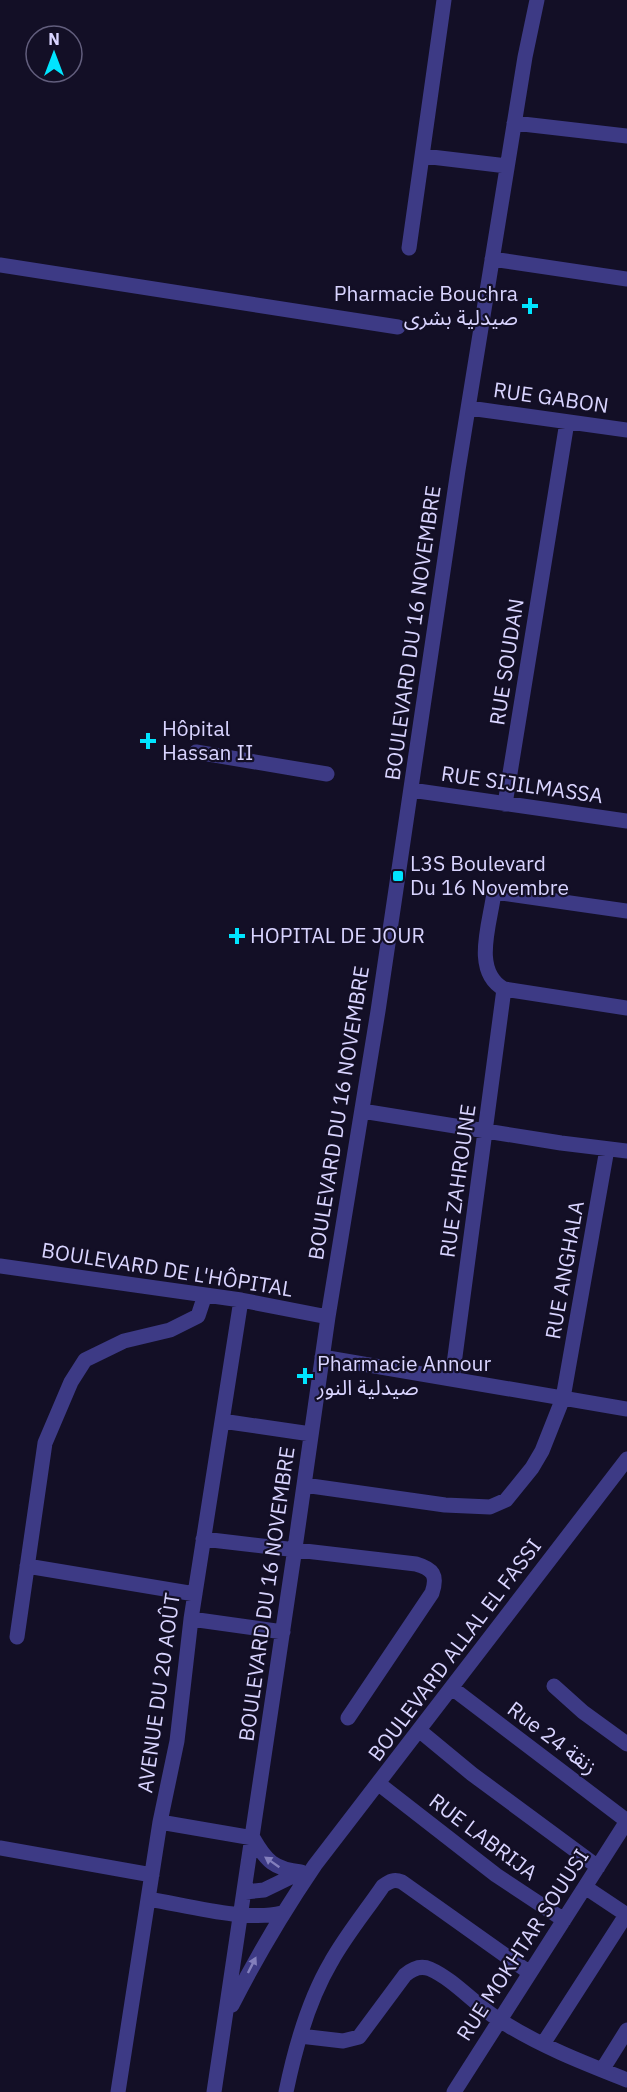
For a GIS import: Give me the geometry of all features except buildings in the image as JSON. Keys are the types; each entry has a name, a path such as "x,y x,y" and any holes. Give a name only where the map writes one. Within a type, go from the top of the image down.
{"street":[{"path":"409,248 444,0"},
{"name":"BOULEVARD DU 16 NOVEMBRE","path":"214,2092 328,1317 362,1111 492,259 525,57 537,0"},
{"path":"514,123 627,136"},
{"path":"423,156 507,166"},
{"path":"492,259 627,279"},
{"path":"0,265 398,327"},
{"name":"RUE GABON","path":"469,408 627,430"},
{"name":"RUE SOUDAN","path":"505,804 567,422"},
{"path":"196,752 327,774"},
{"name":"RUE SIJILMASSA","path":"411,790 627,821"},
{"path":"627,911 494,892 486,953 490,978 504,989 627,1008"},
{"name":"RUE ZAHROUNE","path":"452,1379 504,989"},
{"path":"362,1111 627,1151"},
{"name":"RUE ANGHALA","path":"304,1485 445,1505 475,1507 498,1505 506,1500 532,1468 552,1428 563,1398 607,1149"},
{"name":"BOULEVARD DE L'HÔPITAL","path":"0,1266 241,1300 328,1317"},
{"path":"17,1637 45,1443 71,1382 86,1360 124,1341 170,1330 198,1317 205,1295"},
{"name":"AVENUE DU 20 AOÛT","path":"118,2092 160,1822 177,1741 191,1618 241,1300"},
{"path":"322,1357 627,1409"},
{"path":"222,1421 310,1434"},
{"name":"BOULEVARD ALLAL EL FASSI","path":"226,2018 254,1961 308,1869 420,1731 529,1585 626,1461"},
{"path":"203,1539 416,1564 427,1567 433,1574 435,1583 432,1593 348,1718"},
{"path":"27,1566 195,1594"},
{"path":"191,1618 283,1632"},
{"path":"554,1686 583,1712 627,1744"},
{"name":"Rue 24 زنقة","path":"452,1688 627,1821"},
{"path":"420,1731 472,1774 598,1867"},
{"name":"RUE LABRIJA","path":"378,1784 496,1875 564,1920"},
{"name":"RUE MOKHTAR SOUUSI","path":"454,2092 627,1821"},
{"path":"160,1822 253,1838 269,1862 289,1871 308,1869"},
{"path":"0,1848 152,1875"},
{"name":"BOULEVARD ALLAL EL FASSI","path":"245,1893 264,1890 308,1869"},
{"path":"286,2092 300,2037 315,1994 331,1961 383,1886 393,1881 402,1882 530,1973"},
{"path":"543,2044 626,1915 585,1887"},
{"path":"148,1899 241,1915 264,1916 282,1913"},
{"path":"300,2037 343,2041 359,2037 410,1970 419,1967 429,1968 499,2021 543,2044 627,2080"},
{"path":"602,2070 627,2030"}],"place":[{"name":"Pharmacie Bouchra صيدلية بشرى","path":"530,306"},
{"name":"Hôpital Hassan II","path":"148,741"},
{"name":"L3S Boulevard Du 16 Novembre","path":"398,876"},
{"name":"HOPITAL DE JOUR","path":"237,936"},
{"name":"Pharmacie Annour صيدلية النور","path":"305,1376"}]}
